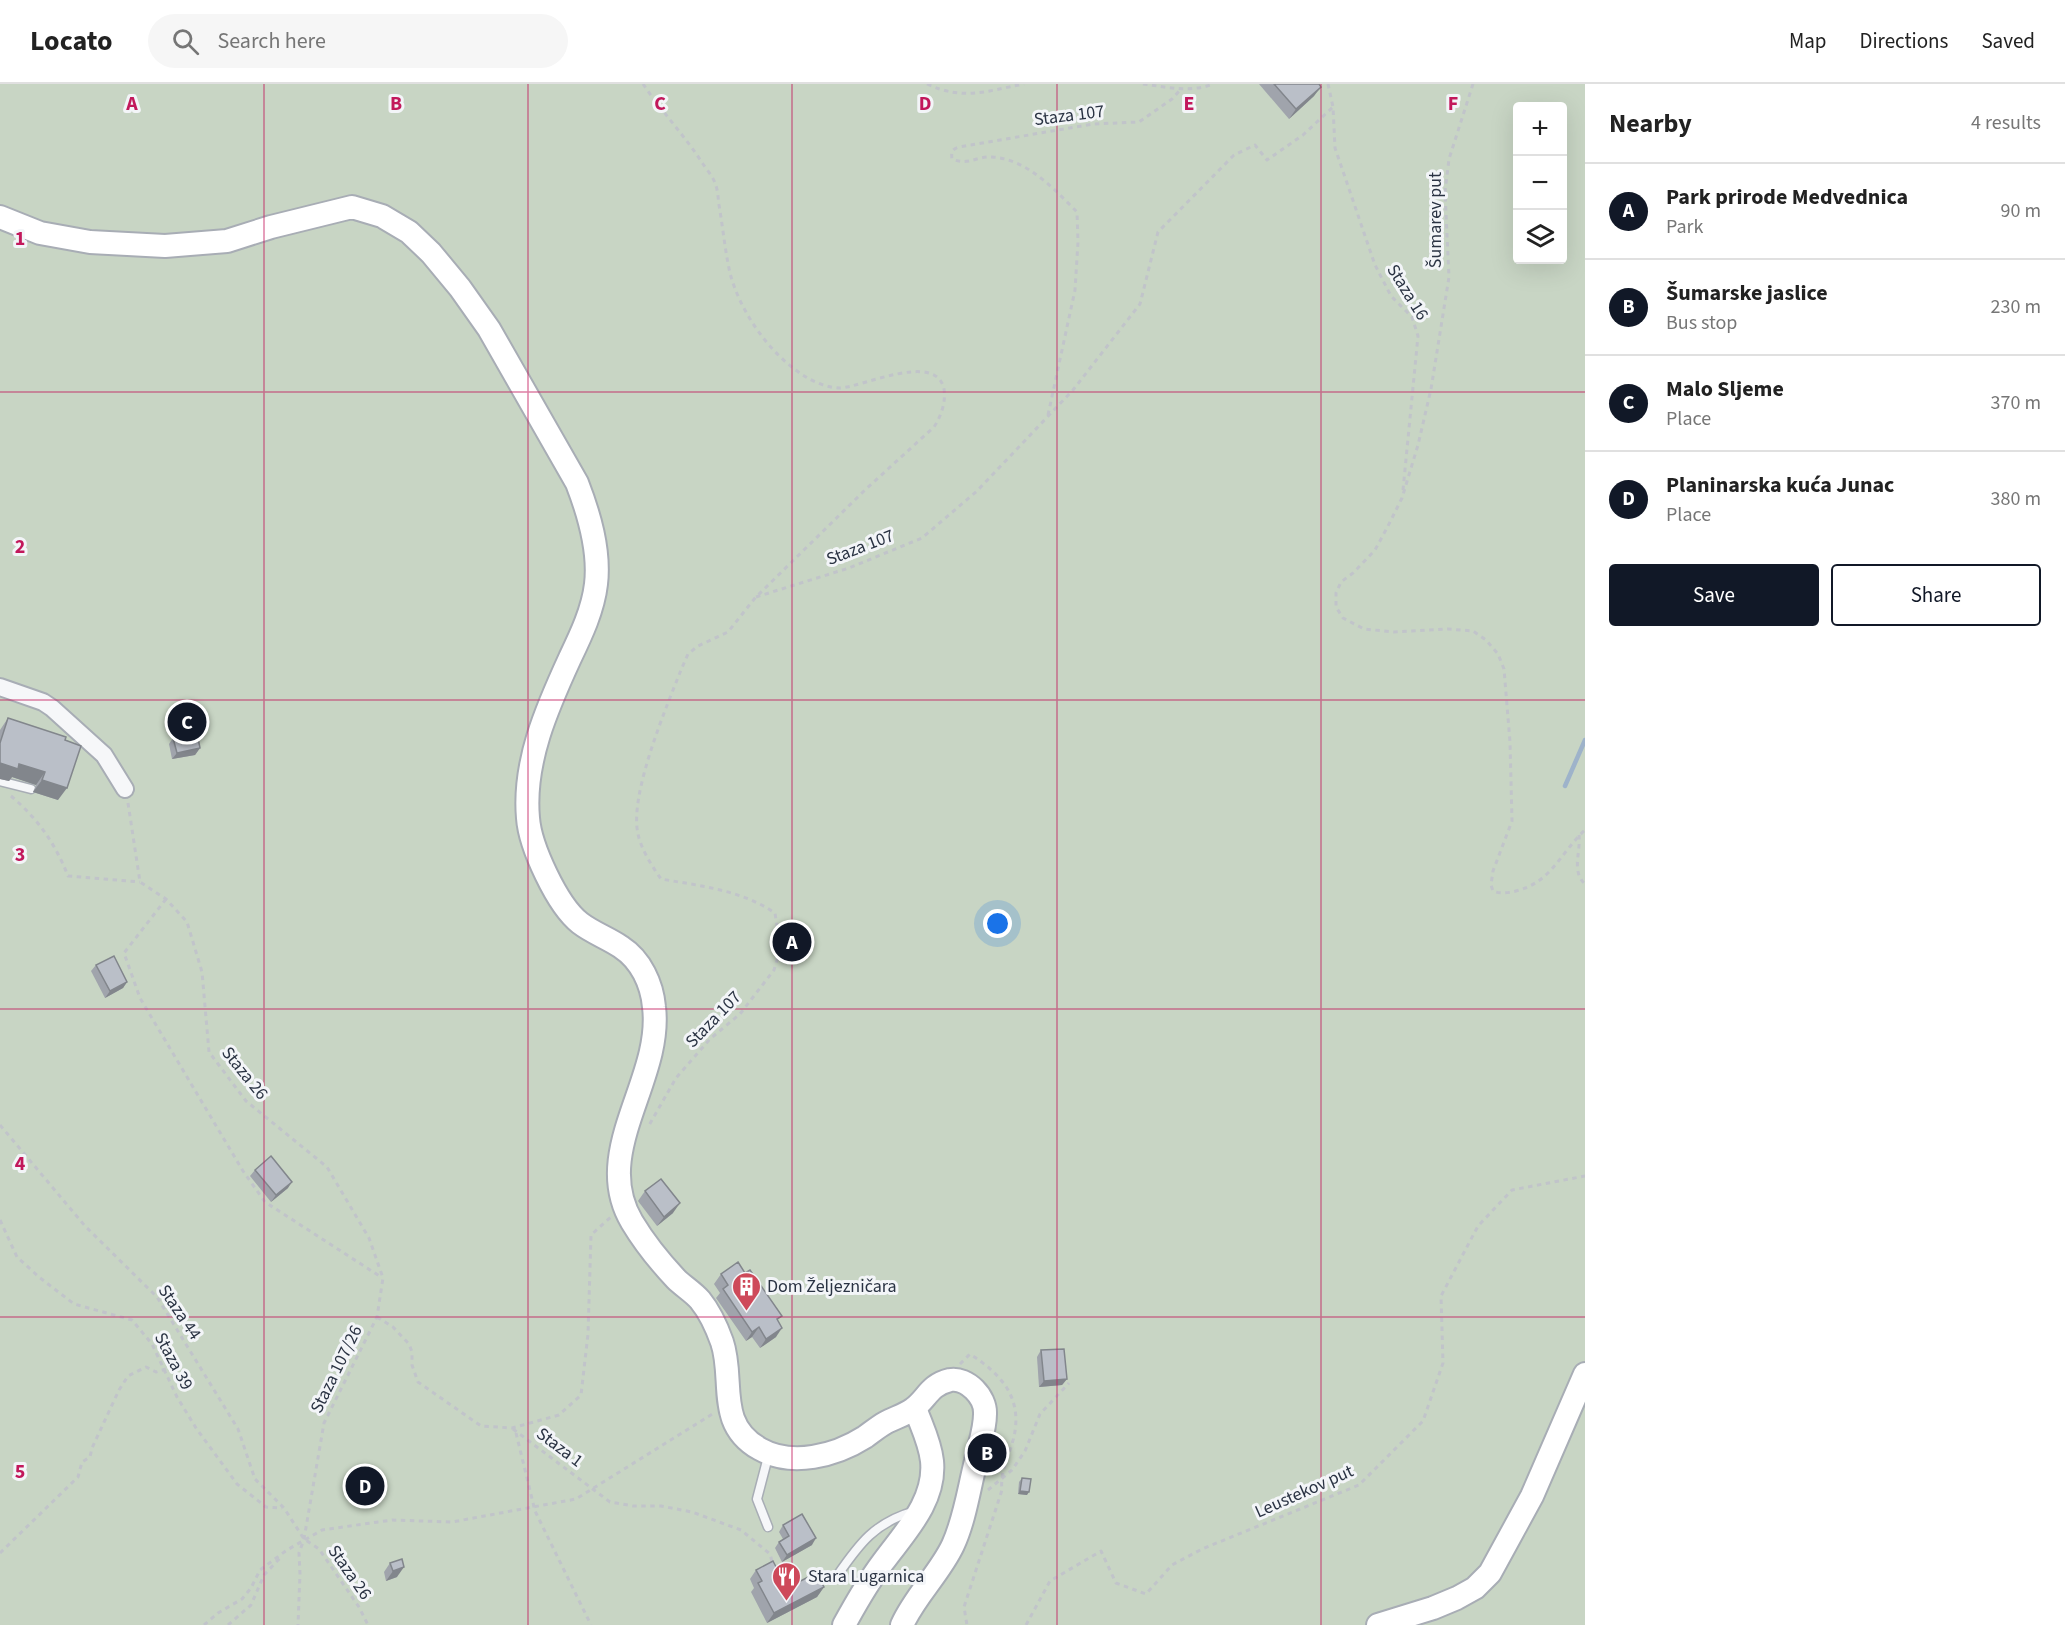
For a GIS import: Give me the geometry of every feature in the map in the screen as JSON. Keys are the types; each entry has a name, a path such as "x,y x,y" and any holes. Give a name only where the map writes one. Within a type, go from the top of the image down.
{"main road":[{"path":"0,217 40,233 80,240 165,246 228,241 271,227 352,207 382,216 408,232 431,253 489,329 577,483 588,510 595,550 596,583 586,624 558,684 535,744 528,782 528,821 541,864 558,895 577,921 632,955 648,978 654,1007 654,1034 644,1080 626,1126 621,1150 622,1196 631,1221 656,1257 699,1299 712,1320 722,1342 728,1365 728,1405 744,1437 756,1447 769,1453 802,1458 823,1455 850,1445 915,1408 924,1395 934,1387 954,1379 967,1384 982,1399 986,1414 958,1534 951,1550 902,1625"},
{"path":"1378,1625 1457,1598 1475,1588 1490,1573 1532,1497 1585,1374"},
{"path":"844,1625 856,1603 882,1564 912,1526 921,1509 930,1479 932,1461 915,1408"}],"street":[{"path":"0,687 43,702 52,708 104,755 125,789"}],"lane":[{"path":"1,781 31,789"},
{"path":"768,1527 757,1499 769,1453"},
{"path":"837,1576 859,1544 895,1516 921,1509"}],"path":[{"path":"643,84 689,142 715,183 731,274 744,308 766,341 783,359 806,378 828,386 842,388 884,376 911,372 936,376 943,387 942,415 934,428 865,490 755,598"},
{"name":"Staza 107","path":"927,84 966,95 1024,84"},
{"path":"1143,84 1181,89 1203,88 1213,84"},
{"name":"Šumarev put","path":"1402,498 1421,434 1445,310 1449,277 1445,192 1449,159 1473,84"},
{"name":"Staza 16","path":"1328,85 1333,106 1335,148 1375,265 1391,296 1412,317 1418,336 1402,498"},
{"name":"Staza 107","path":"643,1134 676,1078 710,1039 740,1014 774,970 778,957 779,939 775,913 759,902 731,892 661,879 652,866 638,834 637,802 646,769 688,654 698,646 728,632 755,598 849,568 922,538 977,491 1047,417 1075,290 1077,212 1047,181 1016,163 992,157 965,163 958,162 952,159 951,152 954,148 1093,124 1139,122 1172,99 1181,89"},
{"path":"1047,417 1073,390 1140,304 1158,232 1234,155 1256,145 1267,160 1303,135 1333,106"},
{"path":"1402,498 1375,550 1341,582 1336,592 1336,607 1343,618 1364,629 1394,632 1448,628 1473,631 1486,640 1498,654 1504,669 1510,742 1512,821 1493,871 1491,885 1493,891 1512,892 1533,886 1542,880 1585,830"},
{"path":"1,781 2,787 34,816 60,857 68,876 141,882 125,789"},
{"path":"1579,835 1577,868 1585,884"},
{"name":"Staza 26","path":"141,882 166,898 187,922 202,972 209,1052 246,1101 327,1167 369,1238 383,1278 377,1317"},
{"path":"166,898 124,953 140,998 243,1171 265,1202 383,1278"},
{"name":"Staza 44","path":"0,1125 85,1226 157,1297 238,1429 255,1479 284,1508"},
{"name":"Leustekov put","path":"1026,1625 1050,1581 1101,1551 1116,1583 1146,1594 1172,1565 1202,1549 1359,1485 1424,1421 1443,1363 1441,1296 1478,1226 1512,1190 1585,1176"},
{"path":"377,1317 393,1326 403,1336 412,1352 412,1365 418,1382 481,1426 514,1430 559,1415 581,1395 588,1334 591,1235 609,1218 626,1210"},
{"name":"Staza 39","path":"0,1220 17,1257 74,1304 132,1320 152,1344 166,1369 177,1397 196,1428 237,1484 266,1507 284,1508"},
{"name":"Staza 107/26","path":"298,1625 300,1548 304,1539 324,1424 377,1317"},
{"path":"0,1553 78,1477 82,1462 90,1457 119,1390 128,1376 146,1367 156,1371 166,1369"},
{"path":"966,1502 986,1492 1012,1470 1025,1451 1040,1414 1069,1383"},
{"path":"204,1625 218,1613 242,1599 260,1570 304,1539 322,1530 392,1520 452,1522 576,1499 728,1405"},
{"path":"514,1430 534,1507 591,1625"},
{"name":"Staza 1","path":"514,1430 610,1502 633,1506 661,1506 692,1512 741,1530 770,1554 776,1572"},
{"path":"284,1508 304,1539"},
{"name":"Staza 26","path":"304,1539 319,1549 368,1625"},
{"path":"228,1625 251,1605 264,1575 287,1550"}],"green space":[{"path":"0,84 1585,84 1585,1625 0,1625"}],"building":[{"path":"1274,84 1319,84 1321,87 1296,109"},
{"path":"192,706 198,709 201,715 198,721 192,724 186,721 183,715 186,709"},
{"path":"8,718 66,737 65,740 81,746 67,788 42,780 45,772 19,764 18,769 0,763 0,743"},
{"path":"197,733 200,748 177,753 173,738"},
{"path":"114,956 127,982 110,991 96,965"},
{"path":"271,1156 292,1182 276,1195 255,1170"},
{"path":"661,1179 680,1203 664,1217 645,1191"},
{"name":"Dom Željezničara","path":"738,1262 745,1273 750,1270 782,1316 777,1319 782,1328 766,1339 759,1327 752,1332 723,1289 728,1285 721,1274"},
{"path":"1064,1349 1067,1379 1044,1381 1041,1350"},
{"path":"359,1471 381,1472 381,1487 358,1487"},
{"path":"1022,1478 1031,1479 1029,1492 1020,1491"},
{"path":"802,1514 816,1538 787,1555 779,1542 789,1536 783,1525"},
{"path":"402,1559 404,1567 393,1571 390,1563"},
{"path":"773,1561 787,1588 816,1573 824,1587 774,1613 758,1583 762,1581 756,1570"}],"waterway":[{"path":"1565,786 1585,740"}],"place":[{"name":"Malo Sljeme","path":"187,722"},
{"name":"Park prirode Medvednica","path":"792,942"},
{"name":"Dom Željezničara","path":"746,1312"},
{"name":"Šumarske jaslice","path":"987,1453"},
{"name":"Planinarska kuća Junac","path":"365,1486"},
{"name":"Stara Lugarnica","path":"787,1602"}]}
